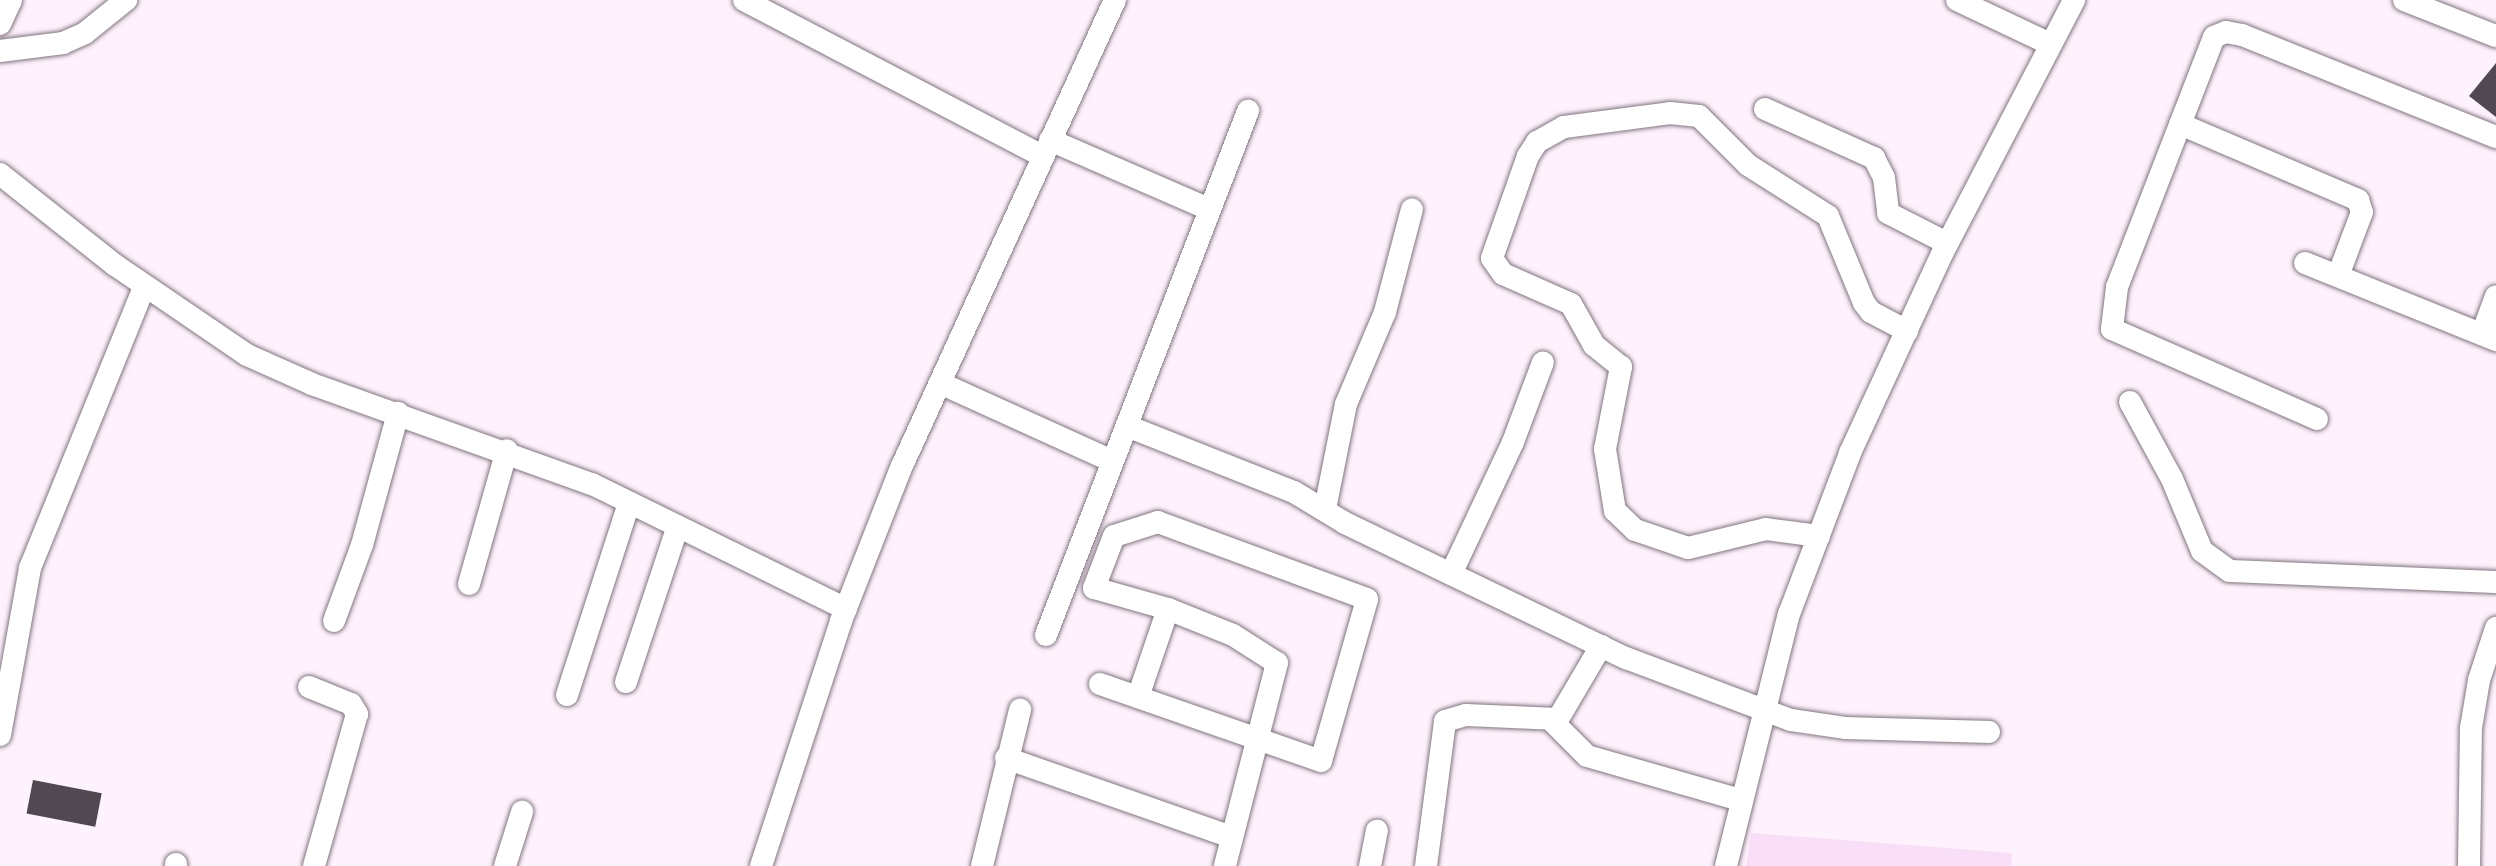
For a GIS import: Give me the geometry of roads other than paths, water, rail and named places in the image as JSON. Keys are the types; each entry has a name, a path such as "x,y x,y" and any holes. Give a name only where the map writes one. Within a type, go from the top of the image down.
{"street":[{"path":"0,51 63,43 85,33 126,0"},
{"path":"744,0 1046,148 1209,209"},
{"path":"761,866 846,609 940,383 1115,0"},
{"path":"1957,0 2050,44"},
{"path":"1726,866 1740,800 1789,614 1819,536 1947,243 2074,0"},
{"path":"2404,0 2496,36"},
{"path":"2317,419 2112,329 2117,287 2214,37 2226,32 2496,137"},
{"path":"1765,109 1874,158 1884,178 1888,213 1947,243"},
{"path":"1046,635 1248,111"},
{"path":"1819,536 1766,529 1688,548 1635,530 1615,511 1605,449 1621,367 1594,345 1571,304 1503,274 1492,258 1528,156 1537,142 1564,127 1670,113 1699,116 1748,165 1828,216 1864,303 1871,312 1907,331"},
{"path":"2180,124 2358,200 2362,212 2338,276"},
{"path":"0,174 144,287 247,355 398,413 507,450 629,503 846,609"},
{"path":"1325,509 1346,404 1385,312 1412,209"},
{"path":"2305,263 2489,337 2496,296"},
{"path":"0,735 33,560 144,287"},
{"path":"1451,574 1513,442 1543,362"},
{"path":"940,383 1112,461"},
{"path":"2130,402 2172,479 2202,551 2220,567 2230,571 2496,582"},
{"path":"334,621 362,545 398,413"},
{"path":"1127,426 1325,509 1601,646 1763,709 1821,726 1989,732"},
{"path":"469,584 507,450"},
{"path":"567,695 629,503"},
{"path":"1100,684 1259,740 1321,761 1367,599 1158,522 1114,536 1094,588 1168,609 1275,658 1278,667 1259,740 1231,837 1225,866"},
{"path":"626,682 678,526"},
{"path":"1138,697 1168,609"},
{"path":"2469,866 2471,728 2479,680 2496,628"},
{"path":"1426,866 1445,721 1466,715 1552,721 1563,714 1601,646"},
{"path":"309,687 351,704 357,714 314,866"},
{"path":"982,866 1020,710"},
{"path":"1552,721 1587,756 1740,800"},
{"path":"1006,758 1231,837"},
{"path":"505,866 522,812"},
{"path":"1370,866 1377,831"}]}
